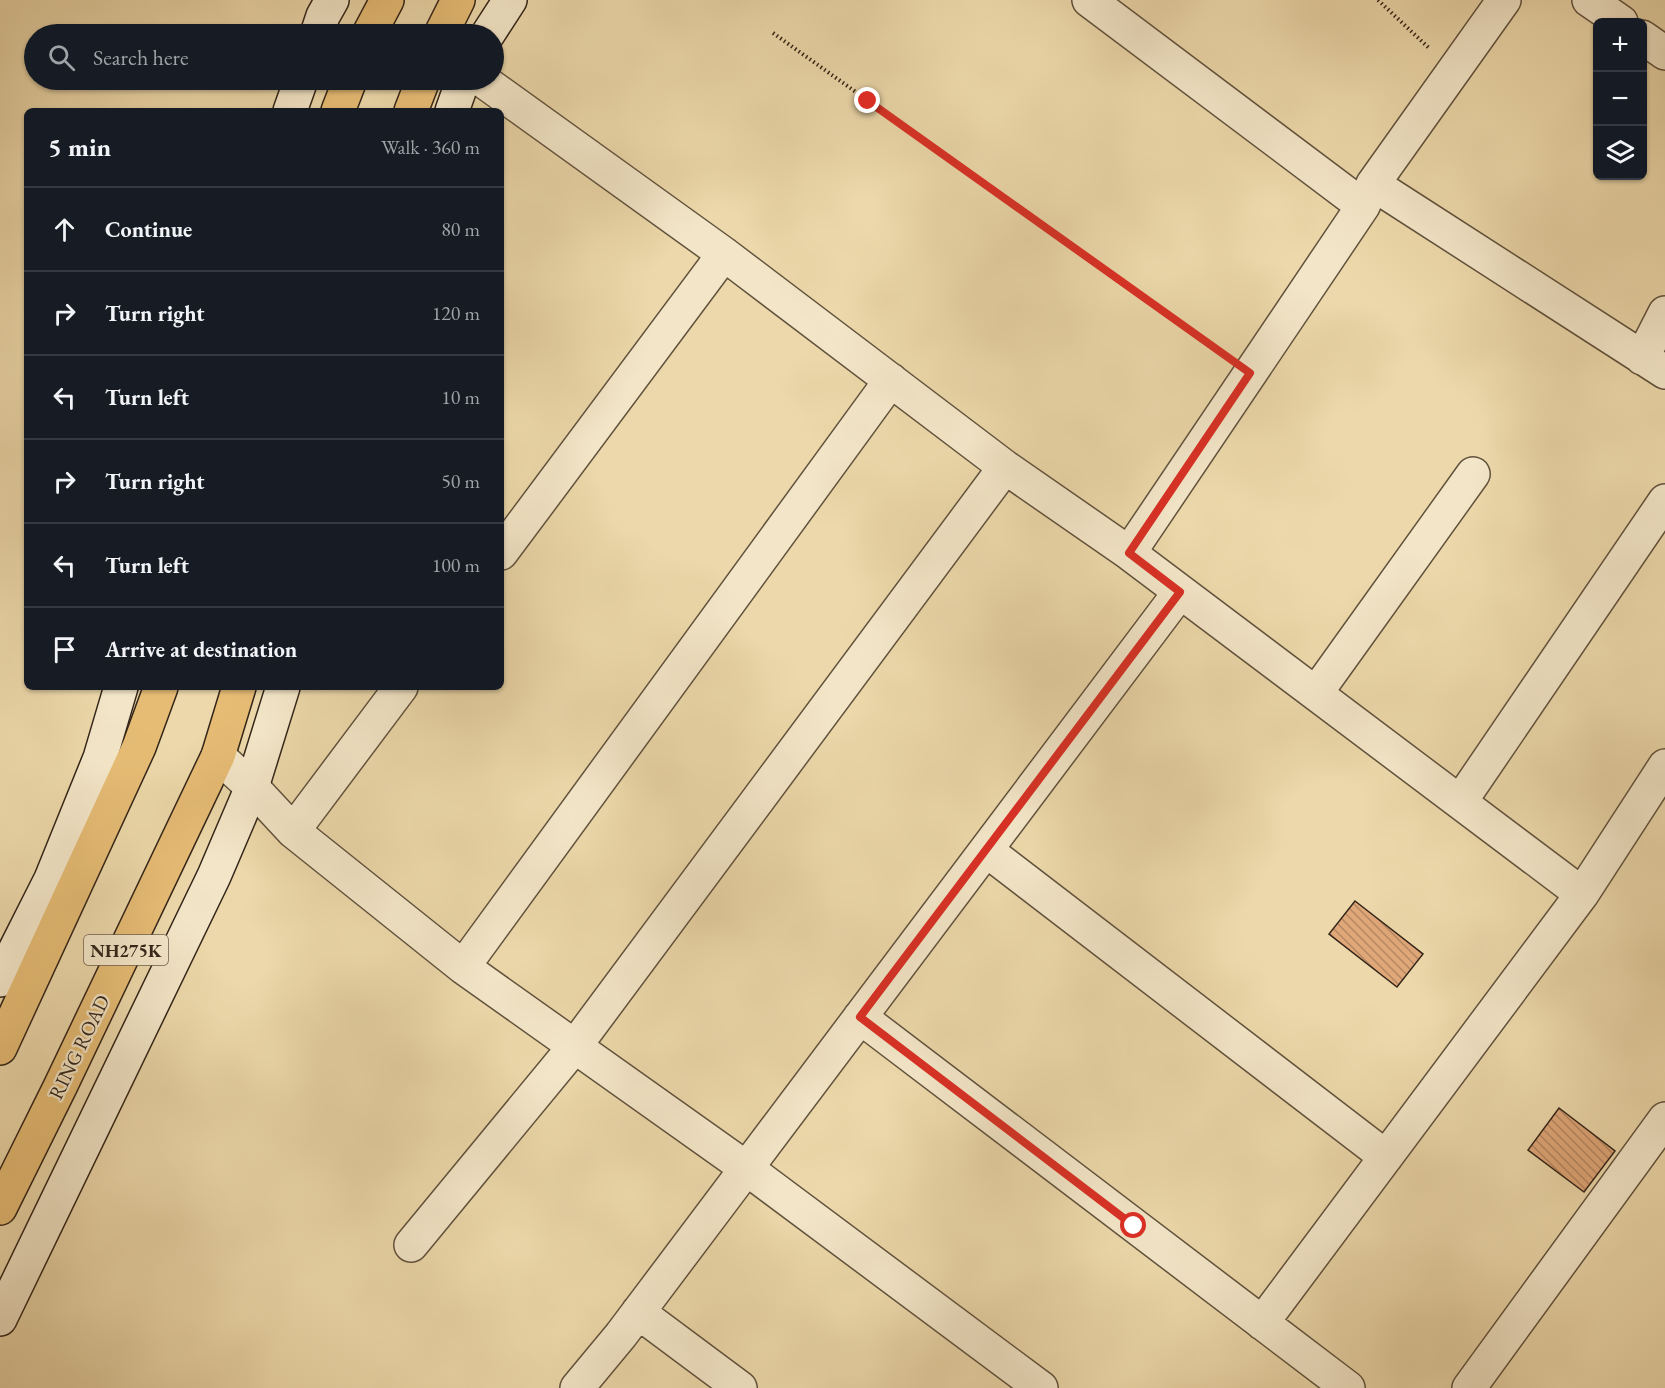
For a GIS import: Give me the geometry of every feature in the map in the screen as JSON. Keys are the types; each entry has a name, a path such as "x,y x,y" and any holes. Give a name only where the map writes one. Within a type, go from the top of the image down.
{"highway":[{"path":"374,24 387,0"},
{"path":"446,24 458,0"},
{"path":"339,108 346,90"},
{"path":"412,108 419,90"},
{"name":"NH275K","path":"0,1048 139,747 160,690"},
{"name":"RING ROAD","path":"0,1208 218,756 238,690"}],"street":[{"path":"320,24 332,0"},
{"path":"494,24 510,0"},
{"path":"1089,0 1368,195 1654,365 1665,313"},
{"path":"1129,553 1368,195 1504,0"},
{"path":"1588,0 1615,18"},
{"path":"1647,40 1665,53"},
{"path":"292,108 298,90"},
{"path":"453,108 459,90"},
{"path":"496,90 724,254 1005,467 1129,553 1582,894"},
{"path":"504,549 724,254"},
{"path":"463,967 891,380"},
{"path":"411,1245 575,1046 1005,467"},
{"path":"1316,693 1473,474"},
{"path":"1460,802 1665,501"},
{"path":"578,1388 638,1312 1180,592"},
{"path":"0,980 51,879 100,758 120,690"},
{"path":"0,1319 214,876 252,787 282,690"},
{"path":"293,831 399,690"},
{"path":"218,756 252,787 293,831 463,967 746,1168 1041,1388"},
{"path":"1262,1323 1582,894 1665,766"},
{"path":"986,849 1386,1157"},
{"path":"860,1017 1348,1388"},
{"path":"1469,1388 1665,1119"},
{"path":"638,1312 740,1388"}],"path":[{"path":"1378,0 1453,71"},
{"path":"773,33 1250,373"}],"building":[{"path":"1355,901 1423,954 1397,987 1329,934"},
{"path":"1559,1108 1615,1151 1584,1192 1528,1150"}],"route":[{"path":"868,101 1250,373 1129,553 1180,592 860,1017 1134,1226"}]}
